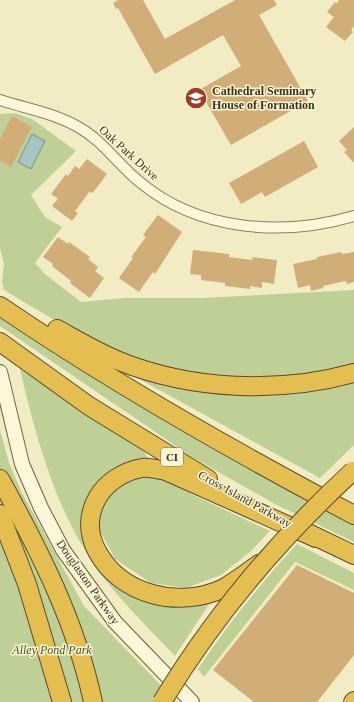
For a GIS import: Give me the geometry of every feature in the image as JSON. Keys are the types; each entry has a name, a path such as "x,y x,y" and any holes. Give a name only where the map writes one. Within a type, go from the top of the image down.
{"highway":[{"path":"0,294 98,351 119,361 165,375 209,384 254,386 297,384 354,373"},
{"path":"0,306 30,327 183,419 354,515"},
{"name":"Cross Island Parkway","path":"0,342 89,406 163,452 238,496 316,538 354,555"},
{"path":"270,556 224,588 198,596 173,598 151,595 130,585 109,569 97,550 91,530 93,505 104,487 122,473 144,468 166,471 316,538"},
{"path":"162,702 231,602 309,512 354,471"},
{"path":"0,479 37,547 57,592 76,642 92,702"},
{"path":"0,514 27,584 62,702"}],"main road":[{"name":"Douglaston Parkway","path":"0,372 22,464 41,508 63,550 115,622 192,702"}],"street":[{"name":"Oak Park Drive","path":"2,102 47,113 80,128 101,143 140,183 177,207 207,218 253,226 311,226 354,216"}],"green space":[{"path":"15,113 32,119 76,151 31,195 45,217 62,227 35,263 45,274 81,302 124,298 203,298 354,290 354,367 306,376 211,378 130,358 84,338 4,290 2,281 4,264 0,248 0,114"},
{"path":"0,317 86,372 174,425 354,525 354,542 275,504 192,457 0,326"},
{"path":"108,362 189,384 354,378 354,445 320,478"},
{"path":"20,369 144,452 152,463 126,464 111,470 104,475 91,492 83,516 132,593 213,598 175,656 132,611 107,582 90,559 76,534 63,508 42,453"},
{"name":"Alley Pond Park","path":"0,430 9,463 21,491 84,606 177,702 0,702"},
{"path":"151,472 193,488 191,494 270,531 250,552 221,575 186,588 151,583 115,559 98,527 104,495 126,475"},
{"path":"297,544 354,573 354,590 295,562 204,677 198,669 209,653 270,574"}],"water":[{"path":"32,134 45,141 31,169 18,162"}],"building":[{"path":"118,0 143,0 165,39 235,0 274,0 277,5 259,15 308,101 231,145 199,90 241,66 223,35 155,74 118,8 116,9 113,3"},
{"path":"339,0 354,0 354,26 351,30 353,32 345,41 326,27 334,17 327,12 335,2 336,4"},
{"path":"12,116 32,127 11,167 0,161 0,139"},
{"path":"354,127 354,163 344,152 347,150 339,141"},
{"path":"304,141 318,167 265,197 262,192 241,204 229,183"},
{"path":"87,159 107,174 92,193 89,192 75,211 78,213 72,221 52,206 58,199 51,194 66,174 68,176 75,166 79,169"},
{"path":"158,215 182,232 155,274 153,272 139,292 119,278 133,258 131,257 146,237 143,235"},
{"path":"58,237 68,244 69,242 90,257 88,259 98,267 95,271 104,278 90,298 70,283 71,281 43,257"},
{"path":"193,250 229,254 229,257 252,260 253,257 277,260 274,284 262,282 262,288 250,286 250,289 225,286 225,283 201,280 201,275 190,274"},
{"path":"341,252 342,254 354,252 354,282 347,284 346,281 323,286 323,288 311,291 310,285 298,288 293,264"},
{"path":"297,565 354,593 354,655 317,702 254,702 213,670"}],"place":[{"name":"Cathedral Seminary House of Formation","path":"196,98"}]}
